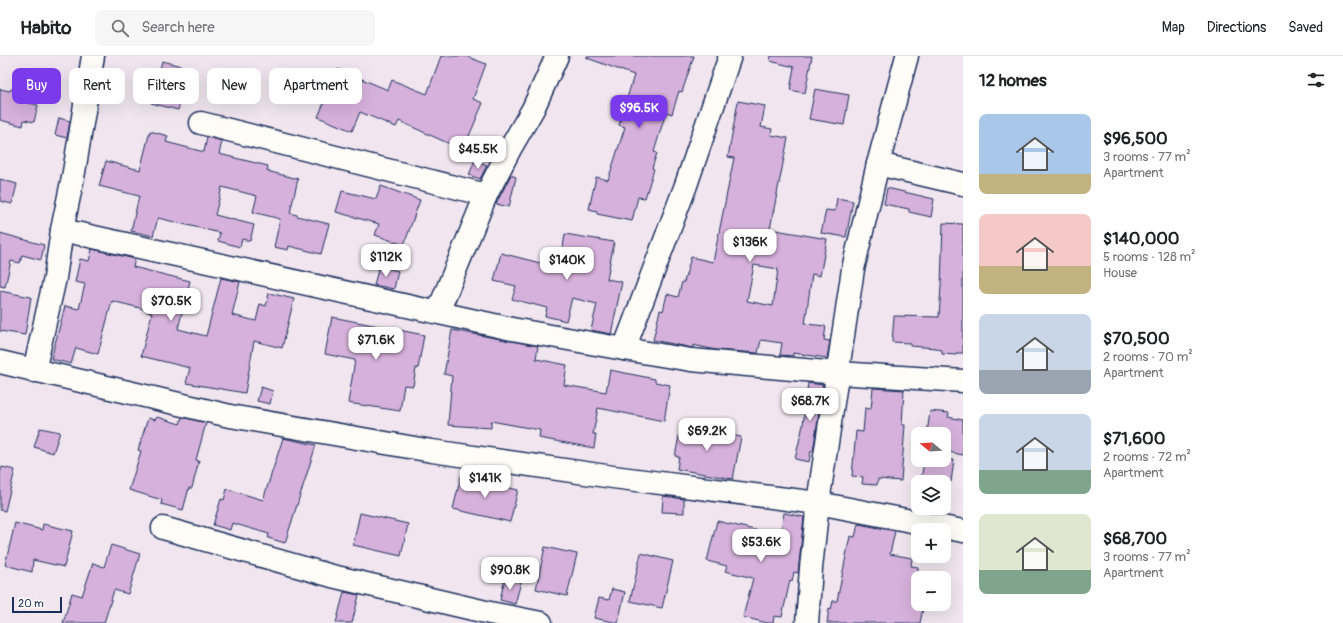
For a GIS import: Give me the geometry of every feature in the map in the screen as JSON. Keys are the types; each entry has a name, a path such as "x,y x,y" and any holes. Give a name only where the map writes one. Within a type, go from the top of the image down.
{"street":[{"path":"34,371 55,278 93,56"},
{"path":"438,312 486,195 533,109 557,56"},
{"path":"624,349 686,185 730,56"},
{"path":"807,623 818,503 853,269 878,164 907,56"},
{"path":"201,123 486,195"},
{"path":"878,164 963,184"},
{"path":"62,230 512,329 624,349 691,360 838,373 963,381"},
{"path":"0,362 230,416 432,451 614,477 818,503 963,531"},
{"path":"163,528 332,576 490,613 541,623"}],"building":[{"path":"441,56 466,56 486,64 473,99 483,103 464,148 453,143 452,145 399,121 396,127 360,112 352,131 318,117 323,104 362,104 362,79 388,90 392,80 427,94"},
{"path":"587,56 694,56 682,92 679,91 672,114 666,112 654,152 657,153 652,168 654,169 645,198 638,197 632,221 597,214 597,211 589,209 596,177 608,180 625,127 619,125 634,75 587,58"},
{"path":"771,56 812,56 805,93 790,90 794,67 770,61"},
{"path":"162,61 189,68 160,68"},
{"path":"0,89 10,91 12,89 12,104 38,105 34,122 24,120 23,126 0,120"},
{"path":"815,89 849,95 844,125 809,119"},
{"path":"738,101 765,106 761,127 772,129 771,135 788,138 770,229 827,239 820,276 812,274 805,324 826,326 824,340 830,341 827,358 793,353 793,356 780,355 782,343 761,340 758,353 716,350 693,345 693,348 653,340 660,310 663,311 667,294 678,297 691,257 713,262 734,158 728,157","holes":["754,265 778,269 773,306 747,301"]},
{"path":"155,104 180,104 178,110"},
{"path":"59,118 70,121 67,138 55,135"},
{"path":"150,131 168,136 166,142 204,152 207,137 222,141 219,154 268,166 267,171 298,179 290,213 329,224 321,254 289,246 288,250 274,247 280,219 253,212 257,196 222,187 215,215 254,225 250,241 242,239 240,247 218,241 220,233 158,218 153,236 131,231 139,196 99,186 106,161 140,170"},
{"path":"475,160 487,165 480,179 469,175"},
{"path":"511,175 516,177 509,207 496,204"},
{"path":"0,179 17,184 12,204 0,201"},
{"path":"381,186 420,200 404,245 375,235 379,224 336,212 342,191 376,199"},
{"path":"887,188 934,199 931,217 909,212 909,209 884,204"},
{"path":"837,198 853,201 846,237 821,233 826,210 835,211"},
{"path":"943,223 963,224 963,353 956,353 956,355 942,354 942,350 937,348 910,346 910,343 892,342 894,316 939,317"},
{"path":"0,233 44,245 41,260 22,255 20,263 11,261 5,287 0,286"},
{"path":"565,234 614,242 607,279 622,282 611,334 591,330 597,304 572,298 566,321 545,316 547,308 512,299 516,286 494,281 501,253 560,268"},
{"path":"92,249 135,259 133,267 190,281 178,329 206,336 221,278 240,282 232,315 256,321 260,304 266,306 269,293 294,299 282,348 254,341 245,393 186,383 190,368 141,356 152,313 147,312 148,310 112,301 98,354 76,348 71,364 51,359 65,306 79,309 85,284 75,282 80,259 89,261"},
{"path":"379,266 398,271 394,289 374,285"},
{"path":"0,291 31,297 25,335 0,331"},
{"path":"332,317 424,335 418,369 416,368 413,386 404,385 400,411 348,403 355,360 325,354"},
{"path":"452,330 538,346 536,359 567,365 564,385 606,392 610,370 655,379 655,382 670,385 664,421 598,408 593,434 596,434 594,448 539,438 540,430 491,421 491,428 448,425 452,376 444,374"},
{"path":"808,383 823,385 813,452 811,451 809,462 795,459 803,425"},
{"path":"261,387 273,391 270,404 257,401"},
{"path":"873,388 904,390 902,425 905,425 901,481 878,479 877,485 862,484 863,477 852,476 856,431 863,432 865,408 871,409"},
{"path":"930,411 949,413 948,417 963,420 963,455 951,452 951,427 928,427"},
{"path":"157,417 180,424 182,417 206,423 196,460 199,461 192,488 189,488 183,510 161,504 162,500 129,490 141,451 138,450 148,418 155,420"},
{"path":"681,426 741,437 733,479 677,469 679,457 675,456"},
{"path":"40,428 60,432 53,453 34,447"},
{"path":"283,438 316,445 285,543 268,538 269,534 232,523 230,530 213,525 221,499 224,500 227,489 263,500"},
{"path":"951,460 954,460 951,482 951,475 922,475 923,467 951,467"},
{"path":"2,467 15,470 5,511 0,510 0,473"},
{"path":"461,476 518,490 510,522 453,509"},
{"path":"663,496 684,499 684,513 662,512"},
{"path":"360,513 408,524 401,556 353,545"},
{"path":"784,513 804,517 798,573 794,572 792,581 790,580 782,617 774,616 773,623 767,623 743,617 753,578 725,571 727,566 707,561 717,521 780,536"},
{"path":"15,523 42,530 43,524 73,531 64,567 33,560 32,572 5,565"},
{"path":"858,524 895,531 890,554 911,558 911,566 918,567 918,571 911,571 911,611 923,611 920,623 827,623 829,608 831,609 833,601 837,601 850,536 855,537"},
{"path":"111,545 140,554 128,594 114,590 104,623 63,623 72,593 82,596 93,563 104,567"},
{"path":"545,547 577,554 567,596 536,589"},
{"path":"641,553 673,561 662,608 630,601"},
{"path":"505,578 521,582 515,604 500,600"},
{"path":"612,589 625,592 618,623 594,618 599,598 609,600"},
{"path":"344,592 359,595 352,623 336,623"}]}
